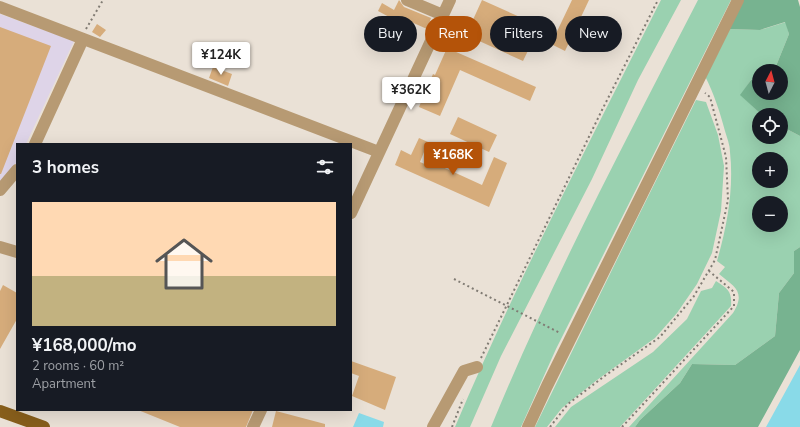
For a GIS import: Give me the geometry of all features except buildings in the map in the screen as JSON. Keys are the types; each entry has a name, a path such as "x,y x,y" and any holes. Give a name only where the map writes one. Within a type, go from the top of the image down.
{"main road":[{"path":"0,411 44,427"}],"street":[{"path":"407,0 443,15"},
{"path":"352,211 450,0"},
{"path":"528,427 738,0"},
{"path":"0,7 379,152"},
{"path":"35,143 83,39"},
{"path":"0,190 16,171"},
{"path":"0,247 16,252"},
{"path":"433,427 464,371 477,366"},
{"path":"254,427 261,411"}],"path":[{"path":"83,39 87,25 103,0"},
{"path":"477,366 599,115 658,0"},
{"path":"550,427 568,404 660,337 694,296 715,260 728,200 726,157 710,97 697,84"},
{"path":"622,427 734,306 734,292 709,271"},
{"path":"454,279 571,338"},
{"path":"452,427 466,393"}],"shaded area":[{"path":"0,14 74,41 26,143 16,143 16,163 0,182"}],"green space":[{"path":"661,0 681,0 638,80 592,179 501,356 470,427 455,427 503,319 529,265"},
{"path":"698,0 731,0 556,349 521,427 491,427 514,372 590,211"},
{"path":"742,0 798,0 800,7 800,136 788,130 788,108 754,108 740,95 752,80 752,100 788,100 788,64 777,64 789,34 785,22 760,30 728,29"},
{"path":"786,22 789,34 777,64 752,64 752,80 741,95 755,108 752,108 752,144 788,144 788,130 800,136 800,247 794,251 794,273 779,293 775,336 735,365 692,364 680,383 640,420 635,427 629,427 733,313 739,300 737,290 719,274 725,267 717,261 729,207 731,180 730,149 719,110 705,76 728,29 760,30"},
{"path":"696,100 706,102 718,135 724,166 721,211 712,253 697,284 677,313 655,338 597,380 562,408 547,427 535,427 633,227"},
{"path":"800,247 800,350 758,427 635,427 640,420 680,383 692,364 735,365 775,336 779,293 794,273 794,251"},
{"path":"716,281 724,286 730,294 731,306 620,427 555,427 571,407 653,352 687,319 701,291 712,288"}],"water":[{"path":"800,365 800,427 766,427"},
{"path":"359,413 384,422 383,427 353,427"}]}
